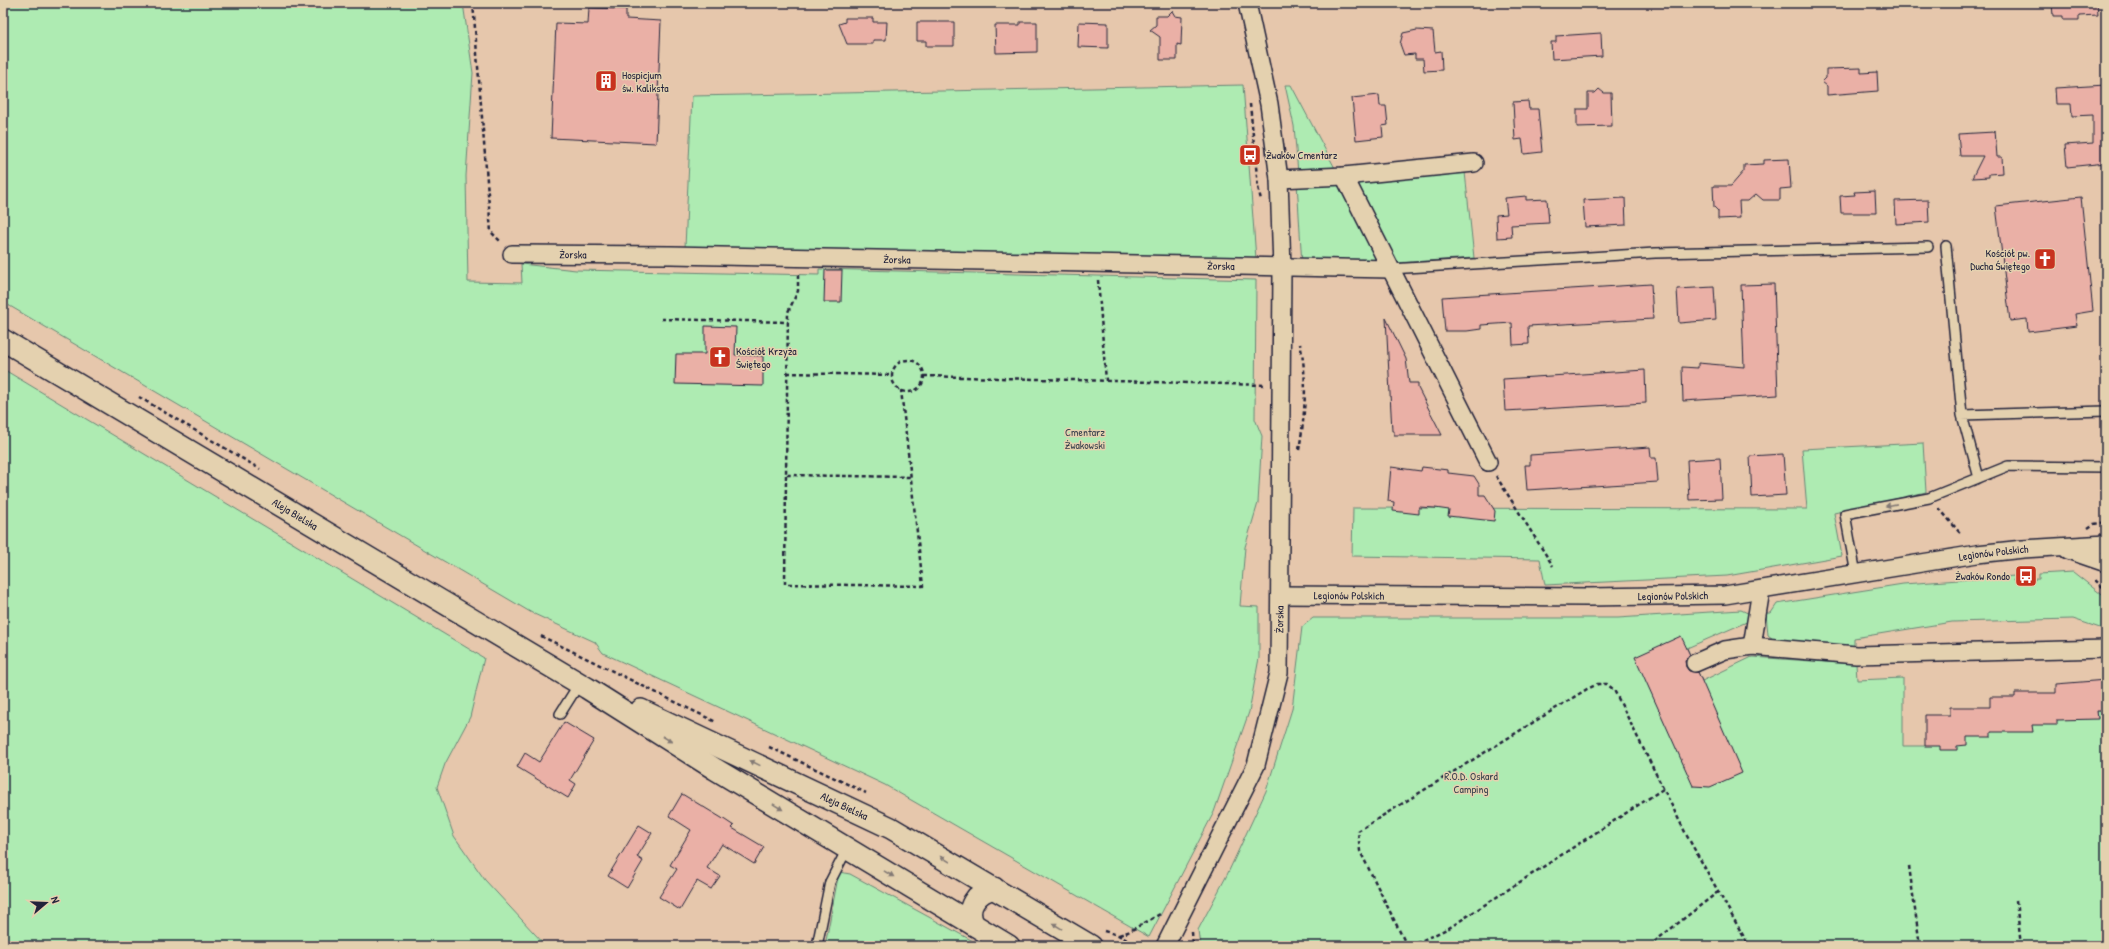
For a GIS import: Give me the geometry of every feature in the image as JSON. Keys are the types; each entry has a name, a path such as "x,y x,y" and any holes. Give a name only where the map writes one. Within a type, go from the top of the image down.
{"street":[{"name":"Żorska","path":"1165,946 1256,765 1279,673 1282,268 1279,179 1269,104 1247,3"},
{"path":"1279,179 1344,176 1474,163"},
{"path":"1344,176 1488,462"},
{"name":"Żorska","path":"512,254 679,255 1390,269"},
{"name":"Aleja Bielska","path":"6,331 583,686 714,769 1009,946"},
{"name":"Legionów Polskich","path":"1280,595 1323,597 1588,598 1725,595 2001,551 2106,544"},
{"path":"2062,548 2106,563"},
{"path":"1752,646 1761,590"},
{"path":"1695,663 1724,650 1752,646 1856,655 2106,649"},
{"name":"Aleja Bielska","path":"583,686 664,720 891,828 1090,946"},
{"path":"974,925 970,914 972,903 980,893 994,888"}],"lane":[{"path":"1390,269 1655,253 1928,246"},
{"path":"1946,246 1962,415 1979,478"},
{"path":"1962,415 2106,411"},
{"path":"1856,574 1845,514 1929,498 2008,466 2106,467"},
{"path":"560,714 583,686"},
{"path":"817,946 830,882 847,848"}],"path":[{"path":"473,3 491,232 512,254"},
{"path":"798,274 798,291 788,312 785,584 923,586 901,390 894,382 893,375 899,363 908,360 918,363 922,367 924,376 923,382 916,390 911,392 901,390"},
{"path":"1098,276 1106,381"},
{"path":"3,318 6,331"},
{"path":"661,320 788,322"},
{"path":"787,373 893,375"},
{"path":"924,376 1270,385"},
{"path":"137,396 264,472"},
{"path":"1488,462 1553,566"},
{"path":"786,475 911,477"},
{"path":"1929,498 1960,533"},
{"path":"2102,523 2106,522"},
{"path":"2095,580 2106,590"},
{"path":"539,636 718,724"},
{"path":"1407,946 1360,851 1358,831 1587,689 1598,684 1607,684 1614,690 1687,836 1749,946"},
{"path":"1410,946 1449,928 1663,789"},
{"path":"1909,866 1920,946"},
{"path":"1649,946 1719,891"},
{"path":"2016,900 2021,946"},
{"path":"1118,935 1128,932 1168,910 1164,917"}],"green space":[{"name":"Cmentarz Żwakowski","path":"3,3 463,3 473,73 466,176 468,282 522,283 521,264 576,270 819,275 819,269 1256,280 1255,419 1262,436 1258,503 1245,547 1240,606 1259,607 1259,658 1249,712 1214,812 1149,937 885,785 603,653 595,642 532,613 3,302"},
{"path":"1243,85 1256,259 685,247 692,96"},
{"path":"1285,85 1291,85 1337,172 1298,173 1294,126"},
{"path":"1465,172 1474,258 1394,263 1353,181"},
{"path":"1341,181 1383,265 1302,265 1297,182"},
{"path":"3,369 484,658 470,717 445,764 437,787 454,836 485,880 546,946 3,946"},
{"path":"1923,443 1926,492 1834,513 1842,556 1727,576 1545,585 1540,559 1352,556 1353,508 1807,509 1802,449"},
{"path":"2073,572 2106,598 2106,630 2073,619 1952,622 1854,638 1854,648 1778,643 1768,635 1766,613 1771,613 1777,604 1903,584 2015,576 2014,580 2039,579 2039,574"},
{"name":"R.O.D. Oskard Camping","path":"1741,610 1750,614 1749,621 1687,648 1702,681 1752,657 1856,664 1857,680 1903,678 1903,746 1925,746 1955,727 2088,701 2098,718 2097,711 2106,711 2106,946 1200,946 1198,930 1227,875 1266,791 1292,709 1302,627 1313,618 1618,618"},
{"path":"839,872 850,874 982,946 825,946"}],"building":[{"path":"2052,3 2097,3 2098,15 2079,16 2079,20 2063,20 2063,16 2053,16"},
{"name":"Hospicjum św. Kaliksta","path":"589,8 626,9 626,19 661,21 656,143 551,138 556,23 588,24"},
{"path":"1172,11 1175,16 1182,17 1181,45 1177,44 1177,60 1160,60 1160,37 1150,30 1156,25 1156,16 1167,16"},
{"path":"845,18 873,18 873,22 887,22 886,40 873,40 873,44 847,44 839,24 845,22"},
{"path":"917,22 954,22 954,46 926,46 926,41 917,41"},
{"path":"1020,22 1037,22 1037,52 996,53 995,25 1020,25"},
{"path":"1079,22 1108,23 1108,48 1078,47"},
{"path":"1417,30 1433,31 1435,52 1441,51 1442,70 1424,71 1423,59 1415,59 1415,54 1404,55 1400,44 1403,33"},
{"path":"1601,33 1602,56 1552,59 1551,42 1556,42 1556,36"},
{"path":"1861,68 1861,73 1877,72 1878,91 1827,95 1827,86 1822,82 1826,78 1826,69"},
{"path":"2106,85 2106,163 2067,167 2065,145 2093,143 2093,115 2072,116 2071,104 2056,104 2055,88"},
{"path":"1599,89 1604,93 1611,93 1612,126 1577,127 1577,109 1588,109 1588,93 1595,93"},
{"path":"1379,95 1380,106 1386,106 1388,125 1382,126 1383,137 1356,140 1352,98"},
{"path":"1528,101 1529,109 1538,109 1542,152 1524,154 1522,139 1515,140 1513,102"},
{"path":"1995,130 1997,157 2002,157 2003,173 1989,174 1989,177 1972,178 1983,156 1960,156 1958,134 1994,132"},
{"path":"1789,159 1791,188 1780,189 1780,200 1763,200 1756,194 1748,201 1739,201 1740,218 1718,219 1718,211 1714,207 1713,186 1731,186 1744,171 1744,165 1764,164 1764,160"},
{"path":"1875,191 1876,213 1841,213 1840,196 1855,195 1854,192"},
{"path":"1526,196 1526,200 1547,199 1549,223 1511,225 1512,237 1497,238 1496,215 1507,214 1505,198"},
{"name":"Kościół pw. Ducha Świętego","path":"2081,197 2093,311 2075,314 2077,326 2028,332 2027,319 2010,321 1996,206"},
{"path":"1625,198 1626,225 1585,227 1583,200"},
{"path":"1928,200 1929,222 1896,224 1895,201"},
{"path":"825,270 842,270 841,302 824,302"},
{"path":"1651,284 1653,319 1528,326 1529,344 1513,345 1512,323 1481,325 1481,329 1467,331 1445,331 1442,297"},
{"path":"1774,284 1778,395 1683,401 1682,367 1698,368 1698,363 1744,367 1741,285"},
{"path":"1714,287 1716,320 1679,323 1677,289"},
{"path":"1386,318 1406,359 1409,383 1418,383 1418,388 1442,435 1394,435 1394,431 1392,431"},
{"name":"Kościół Krzyża Świętego","path":"705,326 736,327 735,355 763,356 763,386 675,384 676,354 705,354"},
{"path":"1645,370 1646,403 1505,411 1503,379"},
{"path":"1650,447 1651,458 1656,458 1658,482 1527,490 1525,465 1530,465 1530,455"},
{"path":"1783,454 1786,495 1752,497 1750,456"},
{"path":"1720,458 1722,499 1689,500 1687,460"},
{"path":"1391,467 1421,471 1422,467 1448,470 1448,473 1474,476 1479,484 1479,495 1485,495 1495,511 1494,521 1448,516 1449,510 1435,508 1419,507 1419,514 1393,511 1394,502 1388,501"},
{"path":"1681,636 1690,655 1685,661 1686,667 1689,671 1698,672 1742,773 1710,787 1693,786 1635,657"},
{"path":"2106,680 2106,711 2097,711 2098,719 2057,720 2057,725 2032,725 2033,732 1991,732 1991,737 1967,737 1967,745 1957,746 1957,750 1940,750 1940,746 1925,746 1925,715 1950,715 1950,707 1990,707 1990,697 2015,697 2015,693 2056,693 2056,684"},
{"path":"564,722 594,740 570,780 576,784 568,798 517,767 525,753 539,762"},
{"path":"682,794 725,820 734,826 732,828 764,847 754,864 722,844 707,868 720,876 711,889 697,881 680,910 659,897 677,869 670,865 691,830 669,816"},
{"path":"639,825 652,833 637,857 643,861 627,888 608,876"}],"place":[{"name":"Hospicjum św. Kaliksta","path":"606,81"},
{"name":"Żwaków Cmentarz","path":"1250,155"},
{"name":"Kościół pw. Ducha Świętego","path":"2045,259"},
{"name":"Kościół Krzyża Świętego","path":"720,357"},
{"name":"Żwaków Rondo","path":"2026,576"}]}
